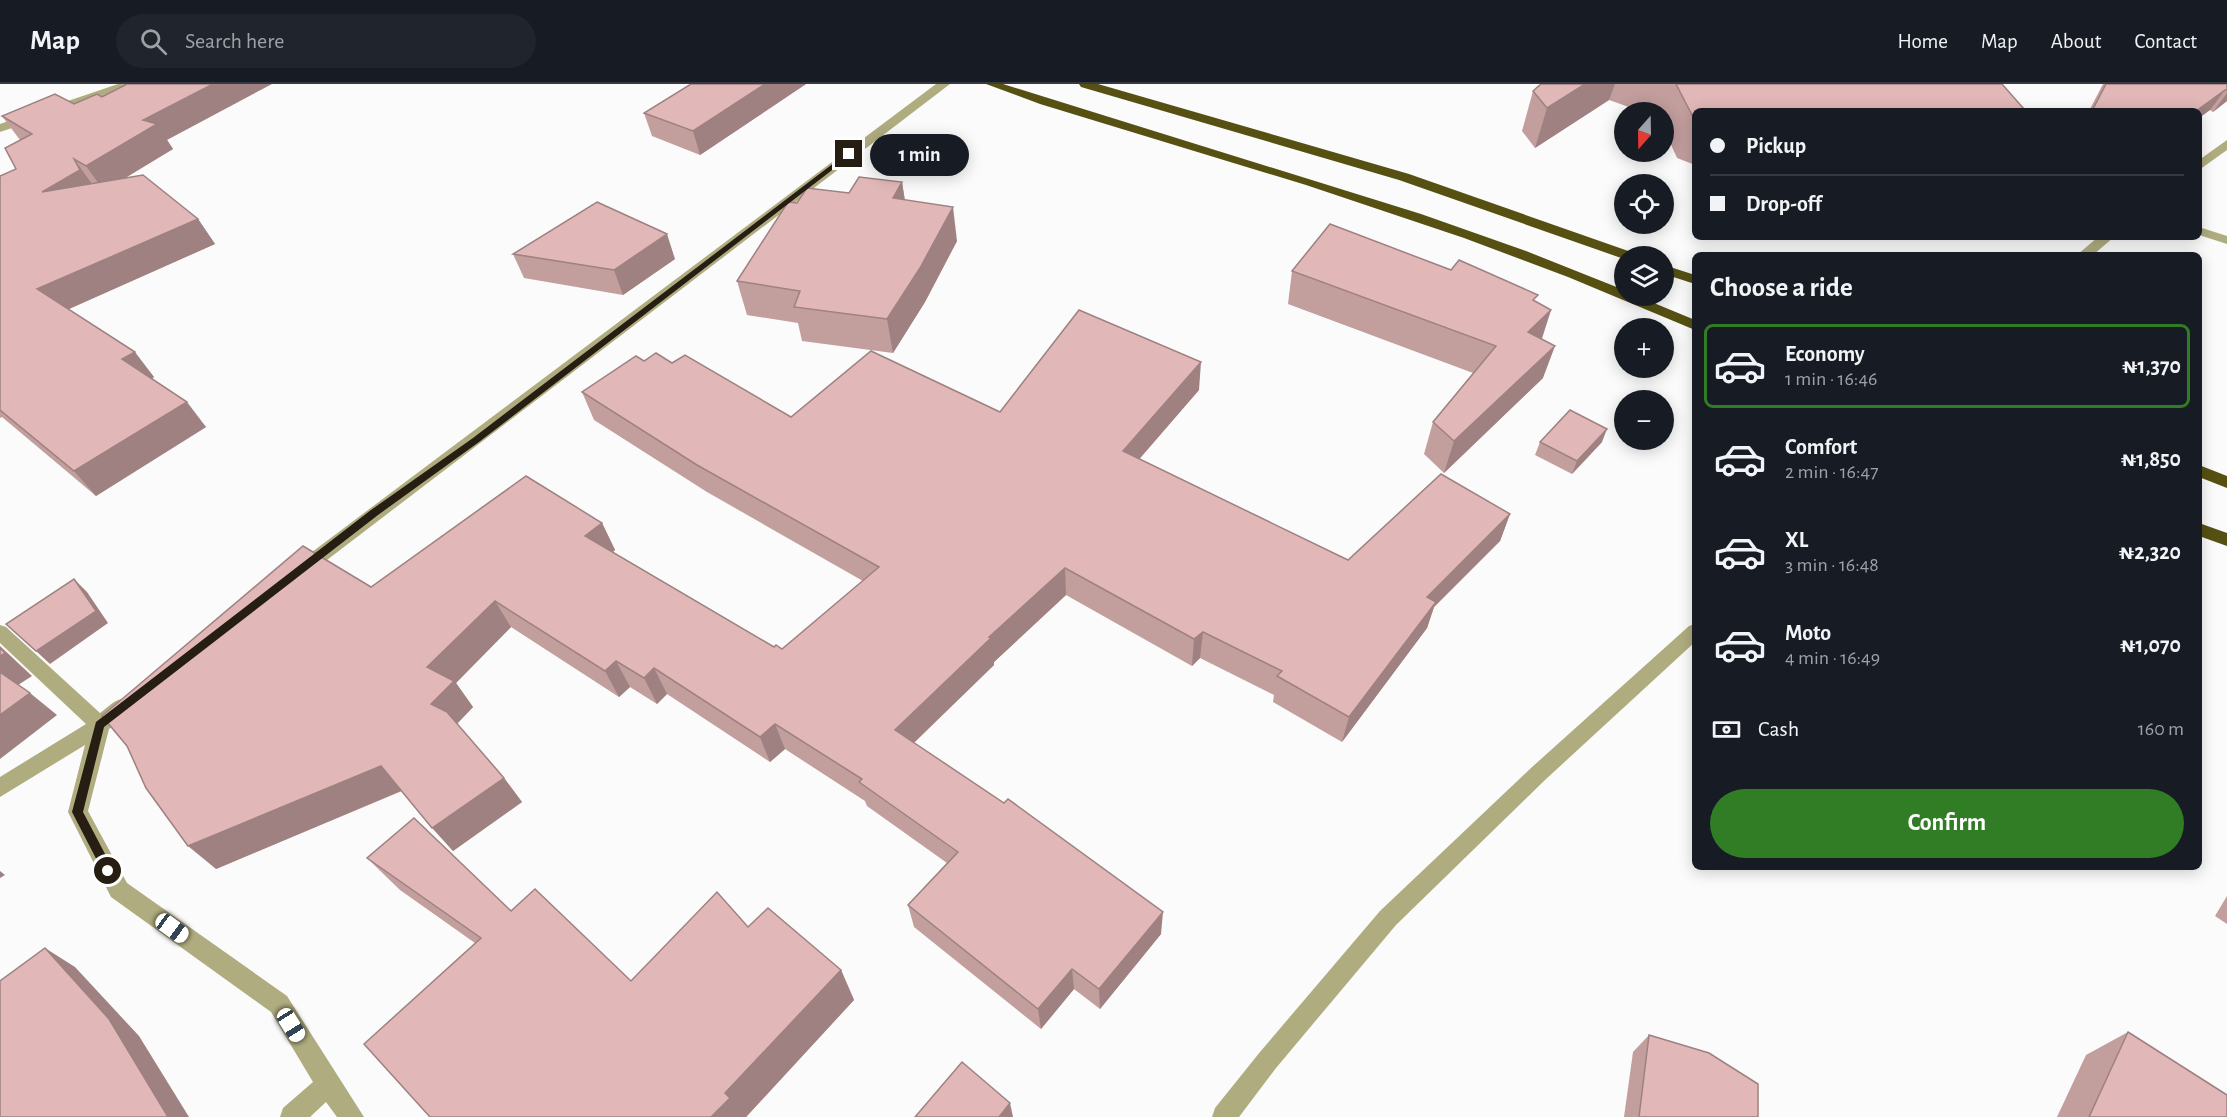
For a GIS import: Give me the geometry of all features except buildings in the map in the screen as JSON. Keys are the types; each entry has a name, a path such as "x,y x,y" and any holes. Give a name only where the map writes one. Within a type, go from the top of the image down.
{"highway":[{"path":"992,84 1067,111 1203,150 1442,226 1565,269 1614,290"},
{"path":"1085,84 1404,177 1614,251"},
{"path":"1674,273 1692,279"},
{"path":"1651,306 1692,324"},
{"path":"2202,472 2227,482"},
{"path":"2202,530 2227,540"}],"street":[{"path":"0,128 130,84"},
{"path":"289,579 476,440 736,239 944,84"},
{"path":"2202,164 2227,144"},
{"path":"2202,232 2227,240"},
{"path":"2088,252 2104,240"},
{"path":"0,632 100,725"},
{"path":"1224,1117 1268,1060 1388,918 1538,774 1692,634"},
{"path":"0,788 100,725 138,696"},
{"path":"100,725 78,812 119,890 279,1004 328,1085 352,1117"},
{"path":"292,1117 328,1085"}],"route":[{"path":"108,871 78,812 100,725 375,513 476,440 849,154"}]}
